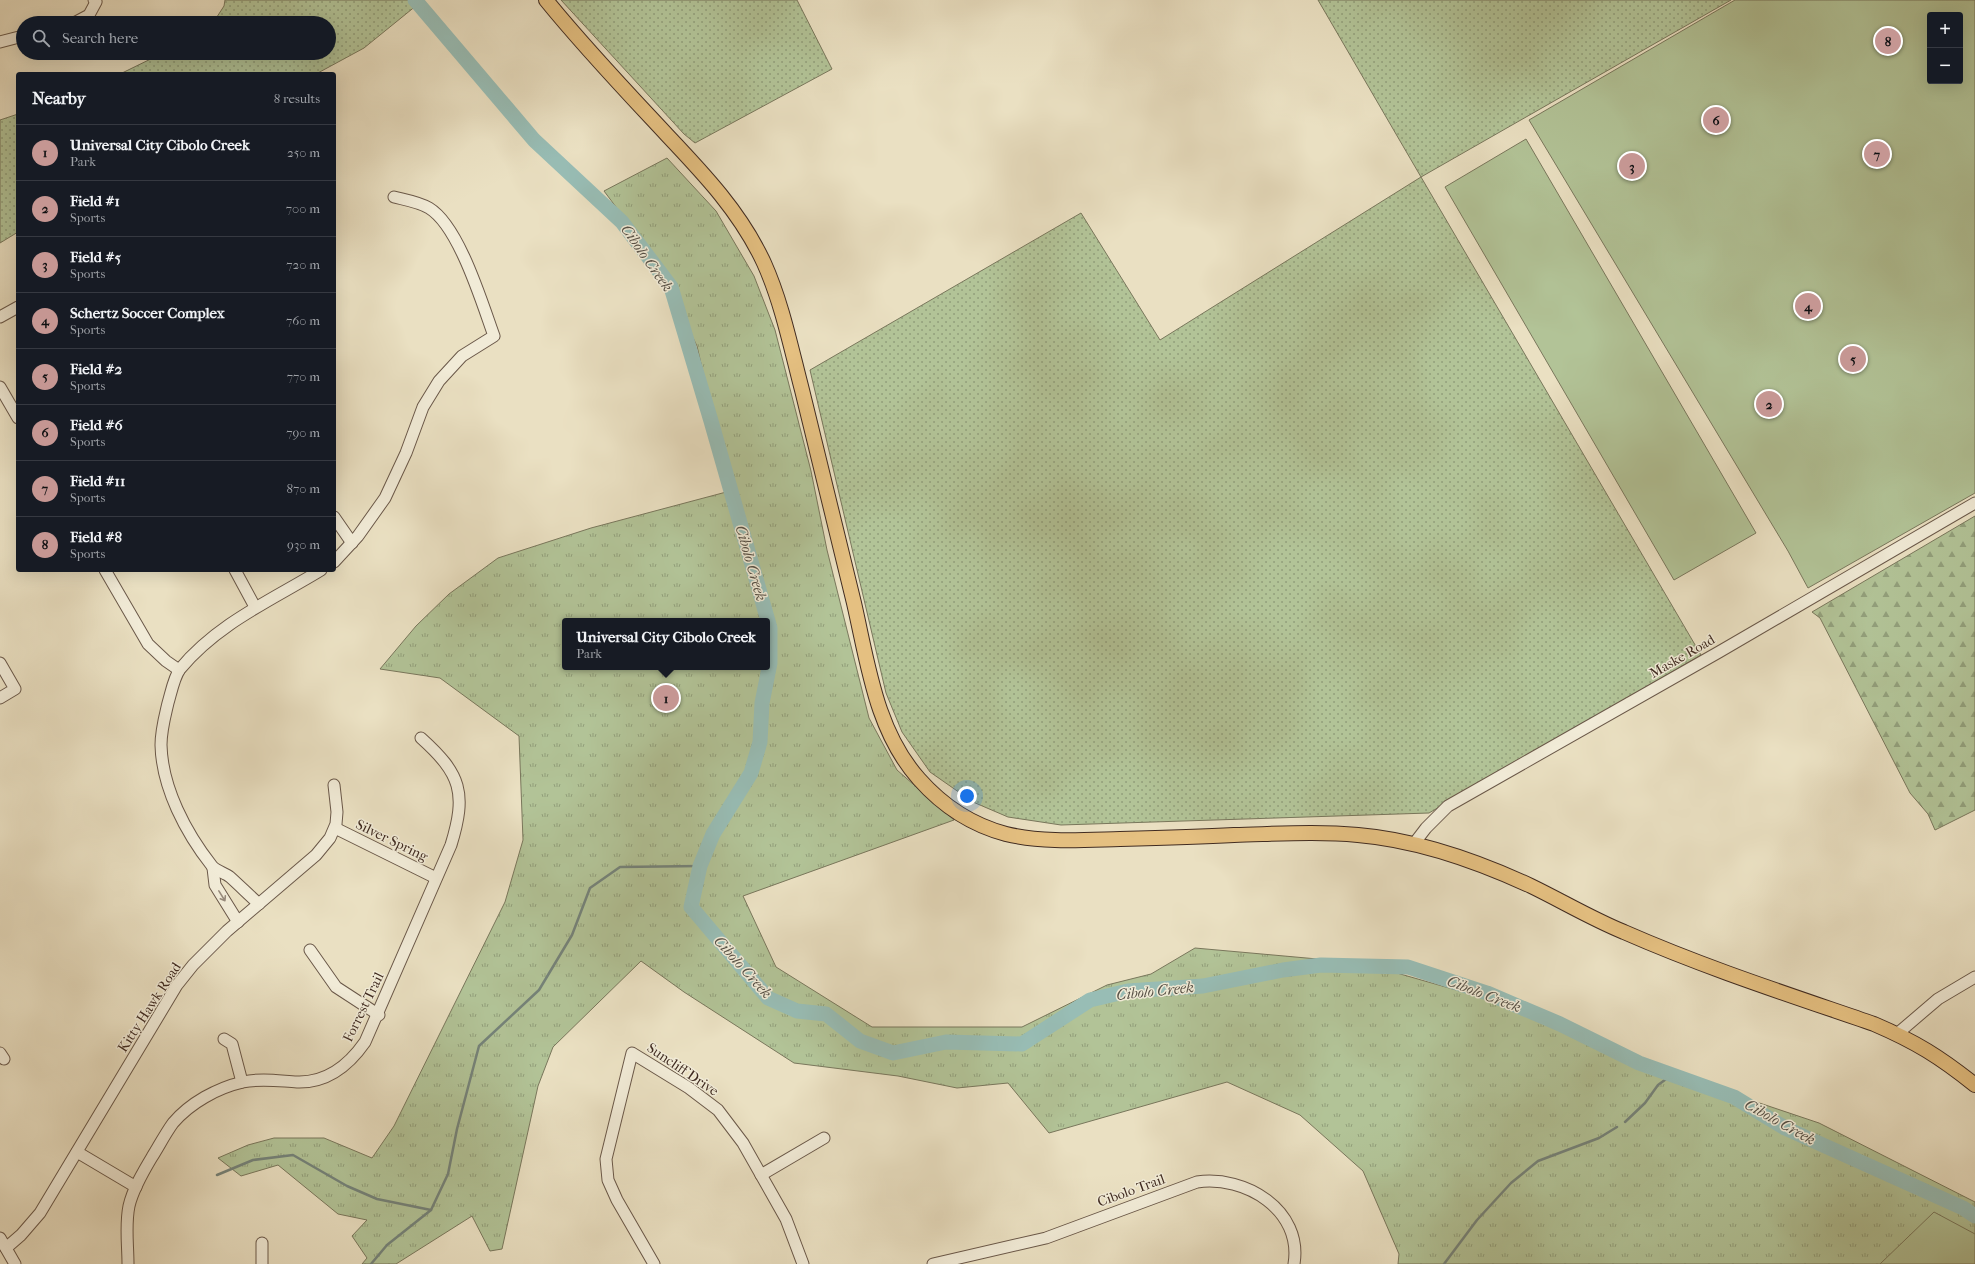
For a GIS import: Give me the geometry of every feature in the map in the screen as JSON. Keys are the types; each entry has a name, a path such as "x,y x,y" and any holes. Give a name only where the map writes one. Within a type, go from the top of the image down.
{"main road":[{"path":"546,0 616,81 714,185 730,206 754,244 764,264 786,329 821,465 883,722 902,758 934,794 974,822 1005,834 1028,838 1077,840 1310,832 1363,835 1444,853 1496,871 1531,886 1610,926 1688,960 1874,1024 1897,1034 1938,1056 1975,1085"}],"street":[{"path":"87,16 95,1"},
{"path":"0,42 16,38"},
{"path":"336,560 352,543 385,498 406,452 423,407 439,381 462,356 494,336 465,260 449,227 430,208 409,200 394,197"},
{"path":"0,317 16,308"},
{"path":"0,387 16,415"},
{"name":"Maske Road","path":"1413,845 1434,818 1448,806 1975,503"},
{"path":"336,520 352,543"},
{"path":"106,572 148,644 166,662 179,670"},
{"path":"235,572 255,606"},
{"path":"238,922 215,885 213,868 194,840 173,800 165,769 161,745 164,720 179,670 198,650 224,628 255,606 290,589 318,572"},
{"path":"0,663 15,689 0,698"},
{"name":"Forrest Trail","path":"128,1264 127,1221 129,1206 145,1169 174,1123 198,1101 218,1091 242,1082 278,1080 306,1081 330,1075 344,1066 356,1055 365,1042 451,845 458,823 459,788 451,772 435,750 421,738"},
{"name":"Kitty Hawk Road","path":"15,1264 2,1241 21,1235 40,1213 177,985 193,965 238,922 316,855 330,838 335,828 337,812 334,786"},
{"name":"Silver Spring","path":"335,828 436,878"},
{"path":"213,868 229,876 259,904"},
{"path":"310,950 336,987 378,1014"},
{"path":"1897,1034 1938,999 1975,977"},
{"path":"224,1039 232,1044 242,1082"},
{"name":"Suncliff Drive","path":"654,1264 617,1200 608,1180 606,1159 632,1053 689,1088 718,1110 744,1143 786,1219 803,1264"},
{"path":"761,1175 824,1138"},
{"path":"77,1152 136,1187"},
{"name":"Cibolo Trail","path":"933,1264 1046,1238 1197,1182 1218,1180 1236,1184 1255,1192 1279,1210 1293,1238 1294,1264"},
{"path":"262,1243 262,1264"}],"green space":[{"path":"225,0 413,0 417,5 364,48 320,72 124,72 149,60 336,60 336,16 218,16 224,6"},
{"path":"561,0 797,0 832,69 695,143 684,134"},
{"path":"1318,0 1731,0 1421,177"},
{"path":"1735,0 1975,0 1975,493 1808,588 1788,551 1529,120"},
{"path":"16,115 16,233 0,243 0,120"},
{"path":"1526,139 1756,533 1674,580 1445,187"},
{"path":"667,158 716,211 754,276 775,330 811,471 827,550 869,718 897,770 954,820 743,896 776,967 872,1027 1022,1027 1107,985 1151,974 1195,948 1362,963 1571,1023 1673,1074 1819,1123 1975,1202 1975,1264 1398,1264 1399,1254 1363,1171 1300,1115 1227,1082 1049,1133 1008,1083 957,1088 898,1076 794,1063 684,992 641,961 553,1047 538,1086 502,1249 490,1251 472,1216 396,1264 362,1264 367,1258 352,1236 367,1220 338,1214 278,1165 241,1176 218,1158 248,1145 274,1138 324,1138 372,1158 394,1126 505,902 523,840 519,736 440,678 380,669 416,626 449,594 498,558 591,528 730,491 697,346 652,255 604,191"},
{"path":"1421,177 1701,655 1429,813 1061,825 1008,817 973,802 930,772 902,732 886,693 810,370 1081,213 1160,340"},
{"path":"1975,516 1975,810 1935,830 1928,814 1910,793 1820,618 1812,612"},
{"path":"1934,1212 1975,1234 1975,1264 1880,1264"}],"waterway":[{"name":"Cibolo Creek","path":"415,0 534,140 622,222 671,287 767,618"},
{"name":"Cibolo Creek","path":"770,628 770,663"},
{"name":"Cibolo Creek","path":"769,670 762,703 760,742 751,773 713,834 700,866 691,907 768,998 797,1011 826,1014 860,1041 893,1053 946,1042 1022,1044 1090,1000 1128,991 1203,986 1283,970 1321,965 1408,967 1487,993 1560,1024 1639,1063 1734,1097 1785,1128 1963,1208 1975,1216"},
{"path":"371,1264 387,1245 431,1210 448,1174 457,1129 479,1046 539,990 572,935 590,888 620,867 700,866"},
{"path":"1625,1122 1645,1103 1658,1085 1673,1074"},
{"path":"1444,1264 1477,1220 1511,1183 1538,1161 1599,1138 1617,1127"},
{"path":"217,1175 253,1160 293,1155 347,1186 377,1199 431,1210"}],"place":[{"name":"Field #8","path":"1888,41"},
{"name":"Field #6","path":"1716,120"},
{"name":"Field #11","path":"1877,154"},
{"name":"Field #5","path":"1632,166"},
{"name":"Schertz Soccer Complex","path":"1808,306"},
{"name":"Field #2","path":"1853,359"},
{"name":"Field #1","path":"1769,404"},
{"name":"Universal City Cibolo Creek","path":"666,698"}]}
